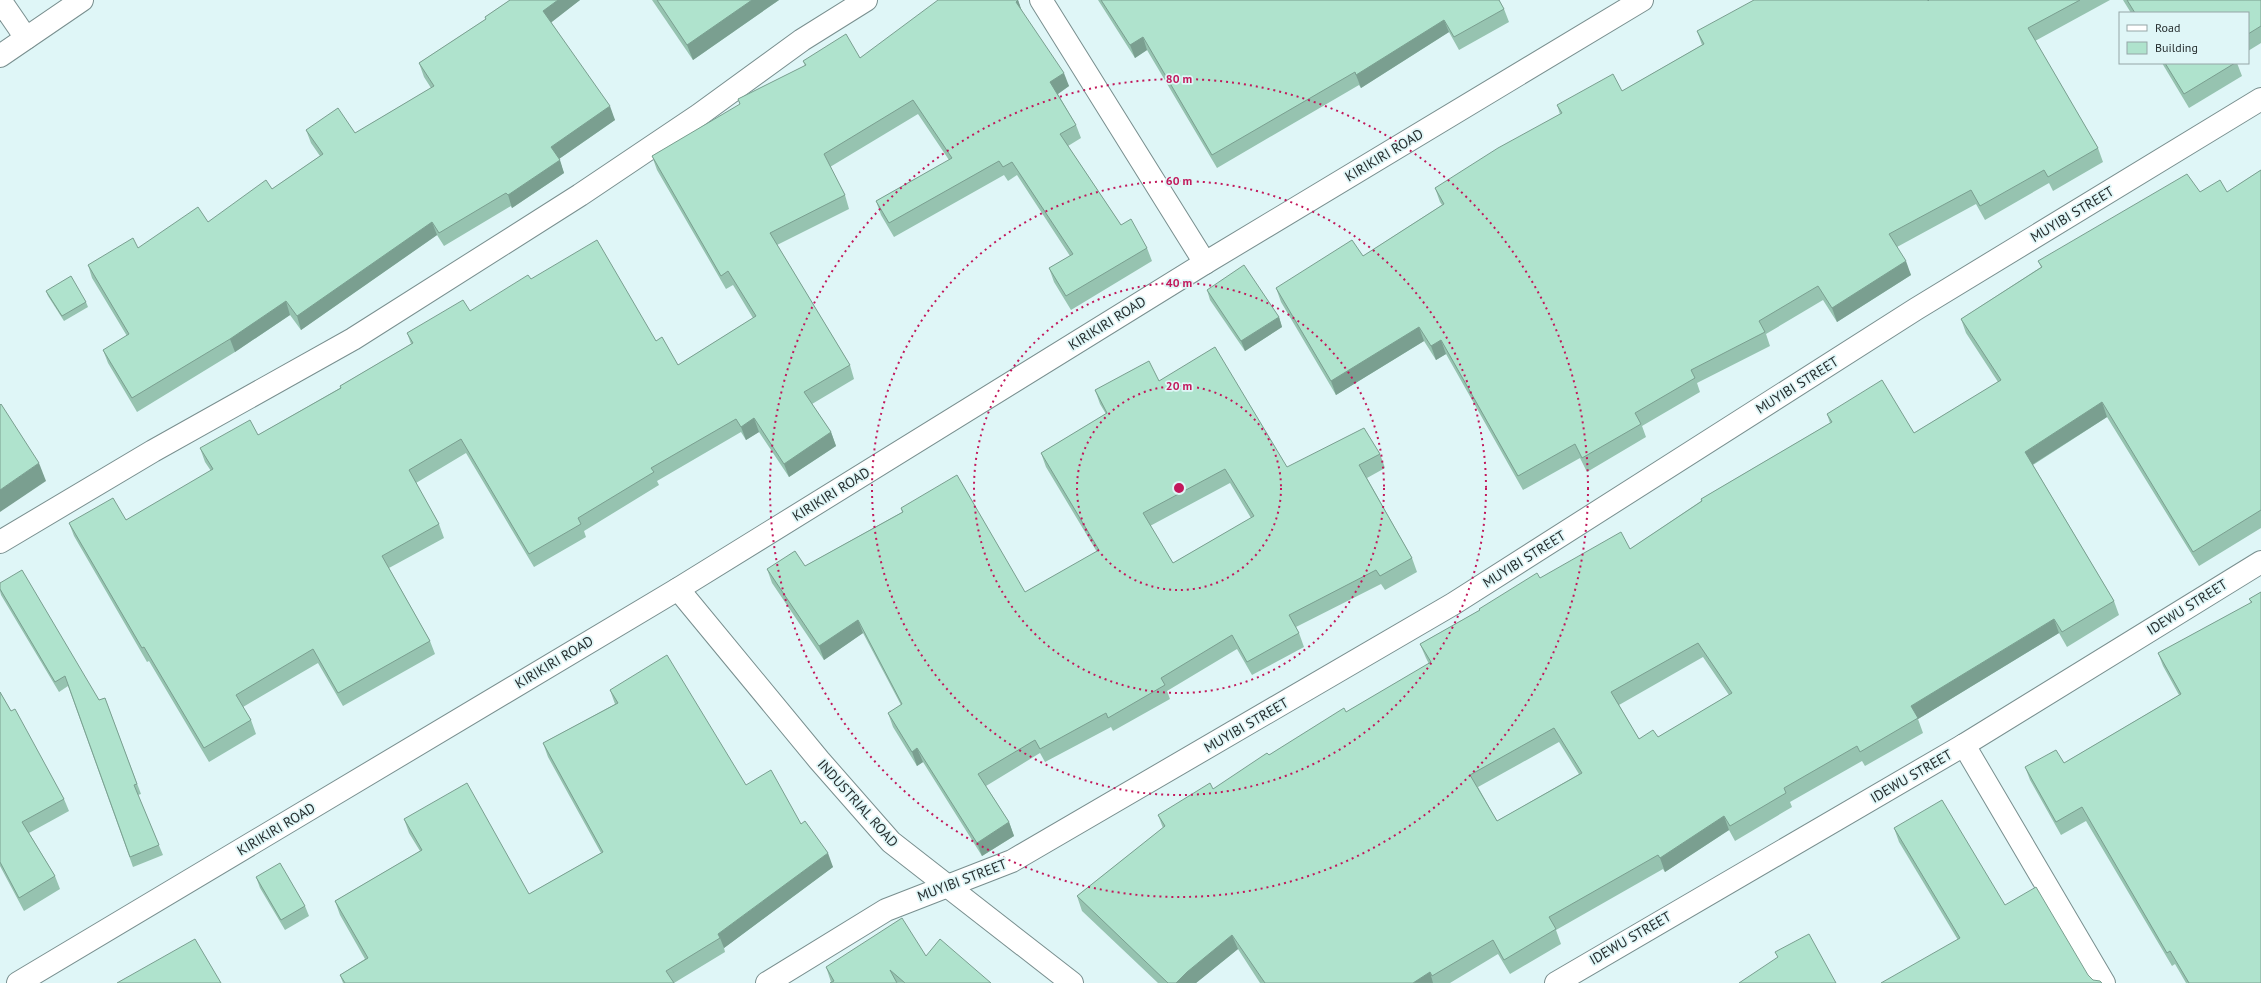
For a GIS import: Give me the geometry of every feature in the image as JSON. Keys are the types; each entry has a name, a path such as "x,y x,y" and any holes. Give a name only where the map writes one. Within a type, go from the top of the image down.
{"street":[{"path":"0,0 26,38"},
{"path":"0,56 82,0"},
{"path":"0,542 153,451 353,339 580,195 700,115 802,40 866,0"},
{"path":"1041,0 1205,263"},
{"name":"KIRIKIRI ROAD","path":"18,983 678,589 1205,263 1642,0"},
{"name":"MUYIBI STREET","path":"768,983 886,910 1012,861 1453,604 1916,309 2261,99"},
{"name":"IDEWU STREET","path":"1556,983 1964,745 2261,562"},
{"name":"INDUSTRIAL ROAD","path":"678,589 819,760 891,842 1072,983"},
{"path":"1964,745 2104,983"}],"building":[{"path":"510,0 558,0 543,11 610,106 551,147 560,160 508,195 506,193 439,233 432,222 297,316 286,301 230,339 132,398 103,350 129,334 88,265 133,238 138,248 198,207 208,222 266,180 272,189 323,154 306,130 338,108 355,133 434,86 419,63 486,19 485,17"},
{"path":"657,0 752,0 687,45"},
{"path":"938,0 1018,0 1016,2 1064,73 1050,82 1076,125 1060,134 1121,225 1131,219 1147,248 1066,296 1049,268 1073,254 1012,162 1003,167 999,161 889,223 876,201 952,158 913,100 824,154 845,195 770,233 850,365 804,392 831,432 784,464 754,418 741,427 736,419 651,468 654,472 578,518 581,524 529,554 461,439 409,470 439,524 382,556 430,641 338,693 313,649 236,695 251,720 204,748 144,647 142,648 69,523 113,498 126,520 213,469 200,448 250,420 258,435 341,388 340,386 413,343 407,333 463,300 470,311 528,275 531,279 597,240 656,341 662,337 678,365 756,316 728,271 721,276 652,156 740,104 738,99 806,65 803,61 846,34 860,58"},
{"path":"1101,0 1499,0 1504,9 1454,37 1444,20 1356,75 1355,72 1212,155 1143,37 1130,45"},
{"path":"1754,0 2080,0 2028,28 2098,148 2048,177 2044,170 1980,206 1971,190 1889,234 1906,261 1832,308 1818,286 1759,321 1765,332 1691,370 1695,378 1635,413 1641,424 1582,458 1575,444 1518,476 1441,340 1431,346 1419,327 1331,381 1276,288 1352,240 1363,256 1444,204 1435,188 1498,148 1562,113 1557,105 1613,74 1622,91 1704,44 1697,31"},
{"path":"2127,0 2261,0 2261,26 2249,33 2249,12 2134,12"},
{"path":"2166,64 2233,64 2184,94"},
{"path":"2261,170 2261,510 2193,552 2102,402 2025,452 2114,601 2062,632 2054,619 1911,706 1918,718 1860,752 1857,746 1784,788 1786,793 1730,826 1724,816 1660,858 1658,855 1549,917 1556,929 1504,960 1493,940 1432,976 1430,972 1413,983 1265,983 1232,935 1176,983 1168,983 1077,896 1165,826 1158,815 1210,783 1213,789 1267,753 1269,755 1344,708 1346,712 1431,662 1420,644 1480,610 1479,609 1537,573 1540,578 1621,532 1630,549 1702,501 1701,499 1832,422 1827,414 1882,380 1914,433 2001,380 1961,319 2042,267 2038,261 2187,174 2200,192 2220,180 2227,192","holes":["1698,643 1732,693 1658,737 1653,730 1639,739 1611,692","1554,728 1582,773 1497,821 1470,775"]},
{"path":"1244,265 1279,317 1241,341 1207,290"},
{"path":"71,276 86,302 62,316 46,291"},
{"path":"1215,347 1287,467 1364,428 1380,454 1359,465 1412,558 1380,576 1376,570 1289,615 1299,633 1247,662 1232,635 1161,678 1165,685 1108,718 1106,713 1040,749 1035,740 978,774 1009,822 977,843 917,748 912,752 888,713 902,704 858,620 819,646 767,569 795,551 805,566 903,512 901,508 957,475 1025,592 1099,550 1041,453 1107,413 1095,390 1149,361 1159,381","holes":["1225,469 1254,516 1173,563 1143,513"]},
{"path":"1,404 39,463 0,490 0,405"},
{"path":"22,570 99,700 105,698 137,784 134,785 159,845 130,857 65,676 55,682 0,589 0,583"},
{"path":"2261,592 2261,983 2189,983 2170,951 2167,953 2082,807 2056,822 2025,767 2056,750 2064,763 2181,694 2158,653 2252,602 2249,599"},
{"path":"667,655 746,785 771,770 801,824 805,821 828,853 718,934 720,938 666,971 674,983 345,983 340,975 368,958 335,901 422,850 404,819 467,783 529,894 603,852 543,743 618,703 610,690"},
{"path":"0,692 11,711 15,709 64,799 22,822 55,876 19,898 0,862"},
{"path":"1942,800 2005,905 2036,887 2088,975 2093,980 2100,981 2102,983 1881,983 1960,938 1894,828"},
{"path":"280,863 305,906 281,920 256,877"},
{"path":"902,918 926,956 940,939 991,983 905,983 890,970 897,983 830,983 834,981 826,967"},
{"path":"1809,934 1836,983 1739,983 1778,957 1775,952"},
{"path":"195,939 221,983 117,983"}]}
